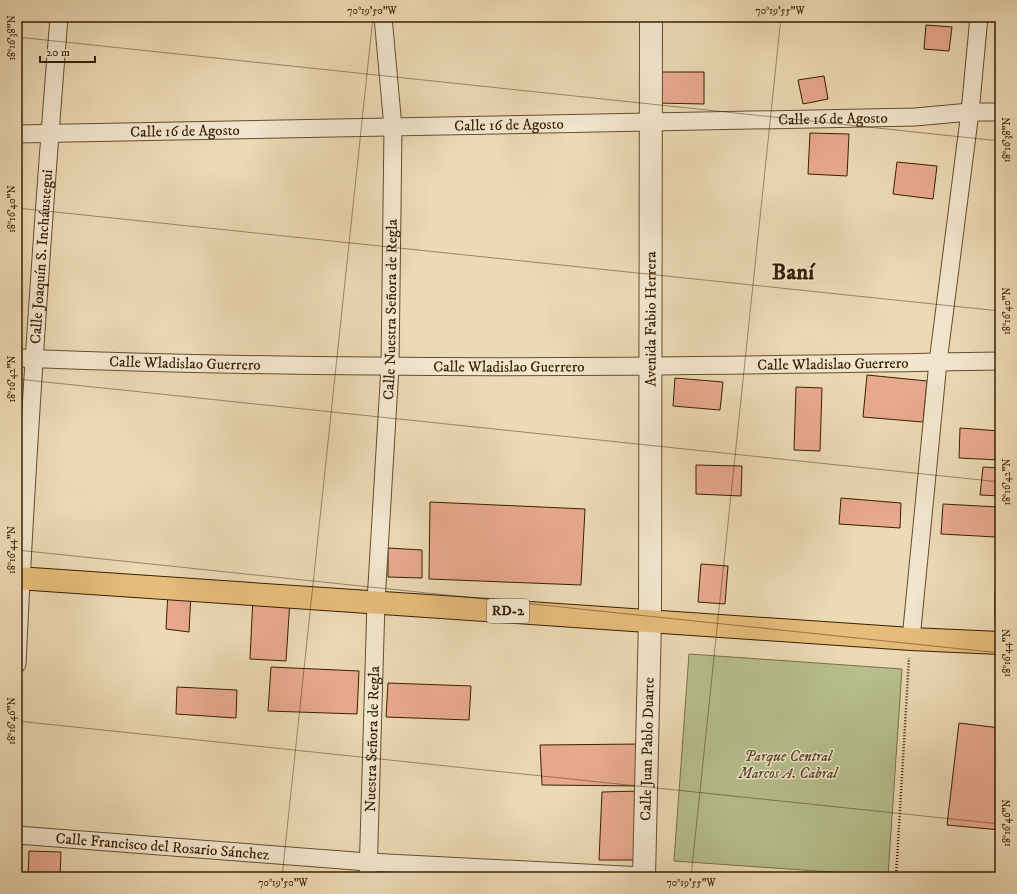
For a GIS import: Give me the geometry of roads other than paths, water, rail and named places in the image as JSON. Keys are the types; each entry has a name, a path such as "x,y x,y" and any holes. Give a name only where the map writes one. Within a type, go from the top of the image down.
{"main road":[{"name":"RD-2","path":"19,578 1000,643"}],"street":[{"name":"Calle Joaquín S. Incháustegui","path":"17,664 19,578 50,134 60,17"},
{"name":"Calle Nuestra Señora de Regla","path":"376,602 390,367 393,127 383,17"},
{"name":"Avenida Fabio Herrera","path":"650,620 652,17"},
{"path":"911,638 938,362 970,112 979,17"},
{"name":"Calle 16 de Agosto","path":"17,134 915,117 970,112 1000,112"},
{"name":"Calle Wladislao Guerrero","path":"17,358 390,367 651,367 1000,361"},
{"name":"Nuestra Señora de Regla","path":"368,869 376,602"},
{"name":"Calle Juan Pablo Duarte","path":"644,877 650,620"},
{"name":"Calle Francisco del Rosario Sánchez","path":"17,835 368,869 644,877"}],"district":[{"name":"Baní","path":"793,272"}],"park label":[{"name":"Parque Central Marcos A. Cabral","path":"788,764"}]}
